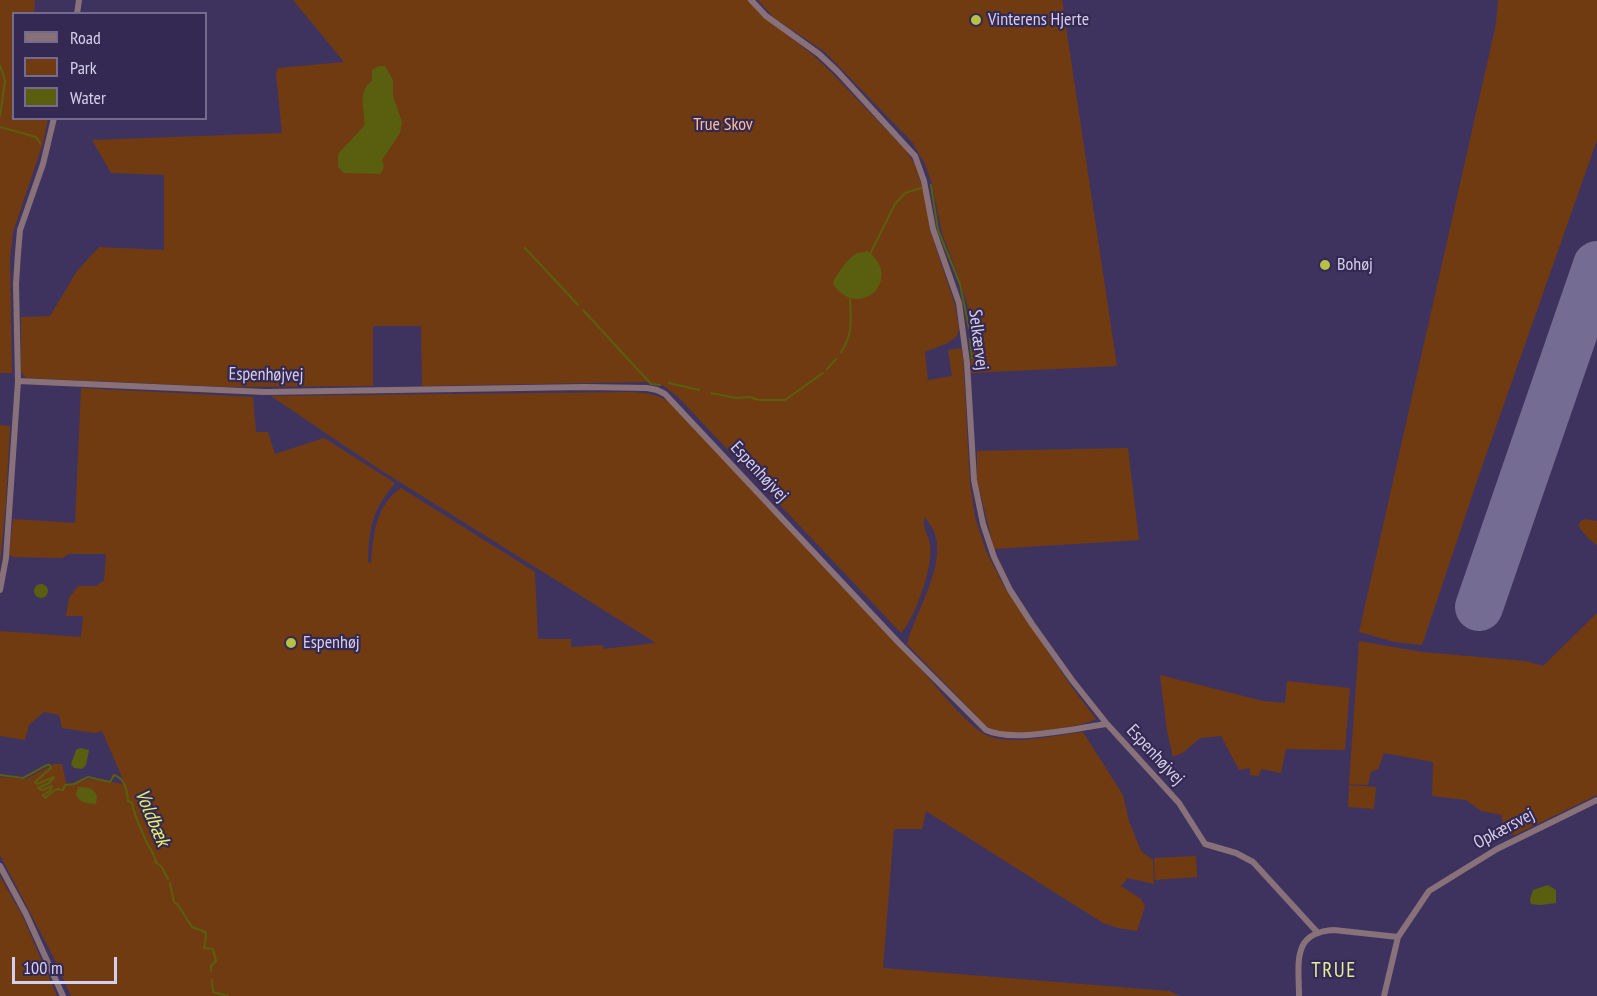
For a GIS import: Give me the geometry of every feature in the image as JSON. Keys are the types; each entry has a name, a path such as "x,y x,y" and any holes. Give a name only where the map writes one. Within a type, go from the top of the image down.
{"street":[{"name":"Selkærvej","path":"751,0 766,16 819,54 837,71 915,156 921,167 933,229 953,284 962,323 968,363 974,480 982,524 994,557 1026,616 1107,724"},
{"path":"0,590 6,558 18,381 16,284 20,230 43,164 54,120"},
{"name":"Espenhøjvej","path":"18,381 265,392 585,387 657,390 665,394 898,642 986,730 999,735 1018,735 1107,724 1179,803 1205,844 1236,853 1253,862 1318,933"},
{"name":"Opkærsvej","path":"1398,937 1429,891 1497,849 1597,800"},
{"path":"0,866 26,914 63,996"},
{"path":"1299,996 1301,945 1306,939 1318,933 1334,930 1398,937 1384,996"}],"green space":[{"path":"0,0 35,0 34,12 12,12 12,120 48,120 43,143 13,232 10,260 12,373 0,373"},
{"name":"True Skov","path":"293,0 748,0 760,14 813,55 905,149 914,163 924,191 930,230 955,305 959,329 957,336 948,343 925,352 928,380 952,376 948,350 961,348 970,483 975,517 986,551 1006,590 1096,719 1050,730 1010,733 985,725 907,644 933,575 936,560 935,534 925,517 924,527 930,544 929,565 917,604 901,633 679,398 664,386 646,382 422,386 421,326 373,326 373,386 227,387 26,378 21,372 21,317 50,316 77,271 99,247 164,250 164,175 111,173 92,140 282,133 276,74 278,68 344,62"},
{"path":"758,0 1062,0 1117,366 971,373 970,313 942,233 932,184 925,164 912,142 825,52 773,17"},
{"path":"1498,0 1597,0 1597,140 1479,475 1422,645 1395,642 1359,632 1496,24"},
{"path":"81,388 253,397 256,432 268,432 275,454 324,438 395,483 381,502 373,520 368,562 371,563 375,531 381,512 386,503 401,488 535,572 538,639 571,639 571,647 603,645 603,649 656,643 376,467 271,396 630,392 663,398 673,405 974,726 991,737 1012,740 1083,732 1123,795 1129,821 1141,851 1153,860 1154,884 1128,878 1121,886 1141,899 1145,906 1137,931 1118,928 1103,923 926,811 922,829 894,829 883,968 1169,991 1180,996 71,996 54,958 0,855 0,777 26,779 54,764 62,764 67,786 89,779 125,784 102,731 94,733 62,728 59,715 44,712 29,725 25,740 0,736 0,631 81,637 83,616 66,616 69,598 78,586 95,586 104,581 106,554 69,554 62,558 9,555 13,519 75,523"},
{"path":"0,425 10,426 0,564"},
{"path":"1128,448 1139,540 994,549 977,480 977,451"},
{"path":"1586,519 1597,521 1597,545 1578,526"},
{"path":"1597,613 1597,795 1515,835 1502,833 1502,815 1481,811 1466,800 1432,796 1433,762 1384,753 1378,769 1371,772 1368,785 1349,784 1359,641 1422,652 1525,661 1543,666"},
{"path":"1160,675 1263,701 1285,703 1287,681 1350,688 1345,750 1286,749 1281,773 1261,769 1259,776 1250,775 1250,768 1239,770 1221,736 1200,738 1184,752 1173,757 1167,731"},
{"path":"1349,785 1376,787 1374,809 1348,807"},
{"path":"1196,856 1197,877 1155,880 1154,858"},
{"path":"0,876 22,915 57,996 0,996"}],"water":[{"path":"385,66 393,80 393,96 402,122 400,133 382,160 384,166 381,174 344,173 338,167 338,154 364,126 364,90 372,81 372,70"},
{"path":"867,251 878,261 882,273 880,283 866,298 855,299 844,295 833,284 836,277 854,255"},
{"path":"38,584 44,584 48,591 44,598 38,598 34,594 34,588"},
{"path":"80,748 89,750 86,765 82,769 74,768 71,764 76,750"},
{"path":"78,787 92,789 97,796 96,804 80,800 76,795"},
{"path":"1548,885 1556,890 1556,903 1531,904 1533,890"}],"waterway":[{"path":"0,65 5,81 0,116"},
{"path":"0,127 36,137 40,143"},
{"path":"931,185 938,230 960,284 969,328"},
{"path":"870,254 895,204 905,193 921,188"},
{"path":"525,248 578,305"},
{"path":"841,352 848,339 851,320 850,299"},
{"path":"583,310 651,384 660,385"},
{"path":"970,339 972,358"},
{"path":"827,369 836,359"},
{"path":"711,393 736,398 785,400 823,373"},
{"path":"669,383 699,390"},
{"name":"Voldbæk","path":"0,775 23,778 50,765 51,768 35,782 37,784 54,777 49,783 38,788 42,790 52,786 50,791 43,795 45,798 56,789 63,790 65,785 74,784 88,777 110,782 114,775 118,777 125,786 128,801 132,803 156,863 161,866 168,879"},
{"name":"Voldbæk","path":"170,883 174,902 192,927 205,932 204,948 213,949 216,961 211,966 211,971"},
{"name":"Voldbæk","path":"212,980 213,992 228,996"}],"runway":[{"path":"1479,607 1597,265"}],"place":[{"name":"Vinterens Hjerte","path":"976,20"},
{"name":"Bohøj","path":"1325,265"},
{"name":"Espenhøj","path":"291,643"}],"district":[{"name":"TRUE","path":"1334,971"}]}
